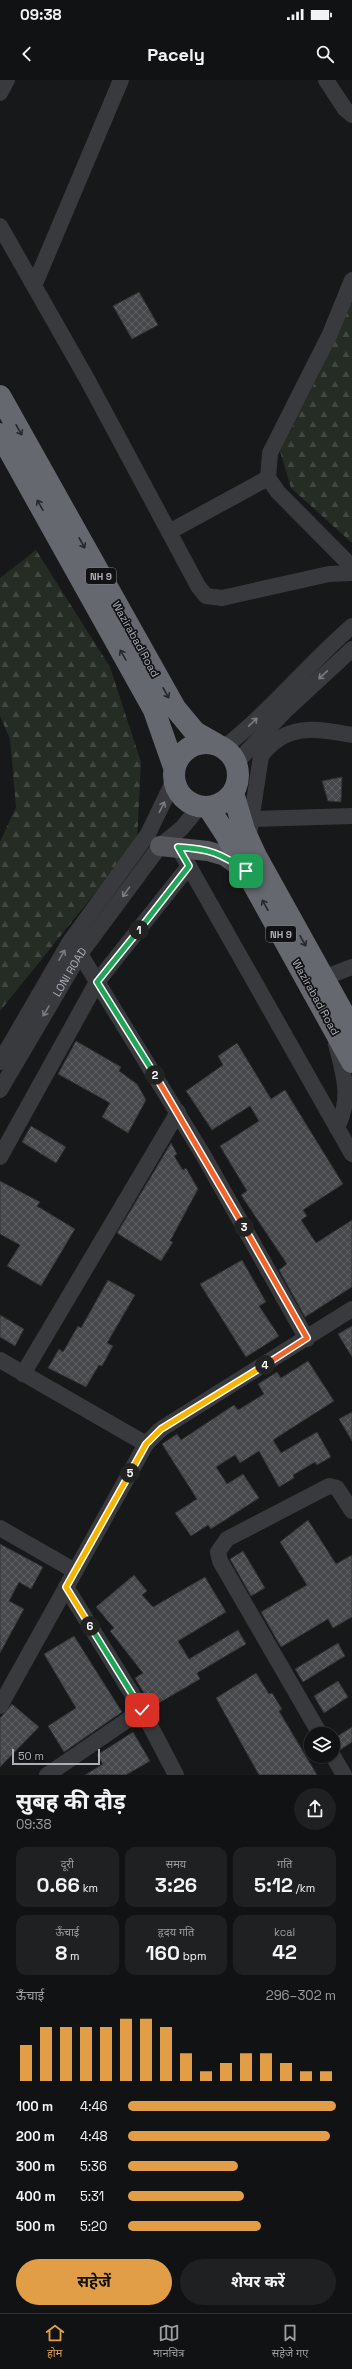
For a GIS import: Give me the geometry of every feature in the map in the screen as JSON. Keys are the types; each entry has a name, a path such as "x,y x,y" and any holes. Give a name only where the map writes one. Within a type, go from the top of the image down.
{"highway":[{"name":"Wazirabad Road","path":"0,396 175,708 195,732 225,752"},
{"name":"Wazirabad Road","path":"1,437 154,710 174,774"},
{"path":"203,742 225,752 238,781 233,793 226,800 204,807 185,800 179,792 174,774 180,755 190,746 203,742"},
{"name":"Wazirabad Road","path":"233,793 248,841 323,978 342,1027 352,1062"},
{"name":"Wazirabad Road","path":"204,807 246,871 342,1027"}],"main road":[{"path":"159,847 208,850 225,856 246,871"}],"street":[{"path":"0,93 6,80"},
{"path":"34,286 121,80"},
{"path":"326,80 345,109 352,115"},
{"path":"0,226 87,379 198,586 206,596 215,599 329,574 352,573"},
{"path":"352,280 330,334 270,453 268,478 278,492 352,566"},
{"path":"168,532 268,478"},
{"path":"225,752 319,654 352,626"},
{"path":"225,752 286,710 352,649"},
{"path":"248,841 262,756 274,741 290,732 302,730 327,731 352,735"},
{"path":"159,847 174,774"},
{"path":"159,847 204,807"},
{"path":"252,819 352,816"},
{"path":"159,847 189,866 352,1154"},
{"name":"LONI ROAD","path":"0,1062 22,1036 159,847"},
{"name":"LONI ROAD","path":"0,1090 22,1036 69,943 159,847"},
{"path":"0,1157 97,982 189,866"},
{"path":"80,954 178,1112 307,1338"},
{"path":"323,978 352,967"},
{"path":"337,1128 346,1108 347,1092 342,1027"},
{"path":"23,1374 178,1112"},
{"path":"0,1706 146,1444 161,1429 352,1309"},
{"path":"0,1360 146,1444"},
{"path":"316,1727 220,1561 218,1552 227,1539 329,1486 337,1488 352,1511"},
{"path":"0,1528 76,1571"},
{"path":"66,1587 142,1710 176,1775"},
{"path":"47,1775 142,1710"},
{"path":"337,1763 344,1775"}],"green space":[{"path":"352,296 352,543 291,488 280,451 320,372"},
{"path":"36,550 110,667 141,762 137,841 0,1011 0,842 16,807 10,739 0,716 0,578"}],"building":[{"path":"139,292 158,325 132,339 113,306"},
{"path":"342,777 341,802 328,801 322,781"},
{"path":"76,1041 121,1067 119,1071 137,1084 146,1100 128,1133 102,1117 110,1103 58,1074"},
{"path":"237,1043 271,1099 285,1090 343,1184 303,1210 307,1216 301,1220 316,1243 352,1220 352,1287 305,1317 279,1270 287,1264 241,1195 247,1191 220,1146 259,1121 250,1106 212,1130 186,1091 223,1065 218,1056"},
{"path":"31,1126 66,1147 56,1163 22,1142"},
{"path":"171,1143 177,1154 174,1156 183,1170 186,1168 198,1189 170,1241 173,1242 161,1261 117,1233"},
{"path":"0,1181 40,1202 37,1206 75,1229 41,1286 7,1266 20,1245 0,1234"},
{"path":"242,1260 266,1302 259,1306 279,1336 246,1357 200,1284"},
{"path":"108,1280 135,1295 107,1343 113,1346 102,1366 99,1365 86,1387 48,1368 59,1349 63,1352 78,1326 81,1328"},
{"path":"0,1315 24,1329 15,1346 0,1337"},
{"path":"352,1326 352,1357 338,1334"},
{"path":"308,1361 334,1401 273,1440 281,1453 317,1432 331,1457 317,1465 315,1462 293,1475 294,1478 279,1487 259,1451 240,1463 235,1455 216,1467 227,1484 243,1474 259,1498 211,1529 208,1525 191,1536 175,1513 197,1499 162,1444 177,1434 181,1440 234,1405 238,1410 264,1394 258,1384 277,1372 281,1378"},
{"path":"352,1412 352,1441 339,1419"},
{"path":"308,1520 336,1564 352,1555 352,1617 333,1628 328,1619 281,1647 261,1612 307,1585 280,1542"},
{"path":"0,1544 43,1567 31,1589 19,1582 9,1601 24,1609 0,1653"},
{"path":"243,1551 265,1588 251,1596 230,1559"},
{"path":"134,1575 147,1591 142,1595 153,1607 205,1577 226,1612 178,1641 189,1659 238,1630 246,1644 197,1673 200,1679 152,1707 135,1678 143,1673 110,1631 114,1628 96,1607"},
{"path":"74,1636 122,1712 64,1752 48,1726 76,1708 44,1654"},
{"path":"338,1643 345,1656 303,1682 295,1669"},
{"path":"256,1673 269,1694 272,1693 282,1709 279,1711 304,1753 304,1763 310,1763 317,1775 259,1775 216,1698"},
{"path":"338,1681 348,1697 324,1713 314,1696"},
{"path":"12,1704 39,1727 0,1767 0,1718"},
{"path":"352,1727 352,1742 340,1750 340,1735"},
{"path":"133,1732 150,1761 126,1775 85,1775 103,1764 97,1755"}],"route":[{"path":"142,1710 66,1587 138,1457 153,1436 161,1429 307,1338 178,1112 97,982 189,866 178,847 208,850 225,856 246,871"}]}
